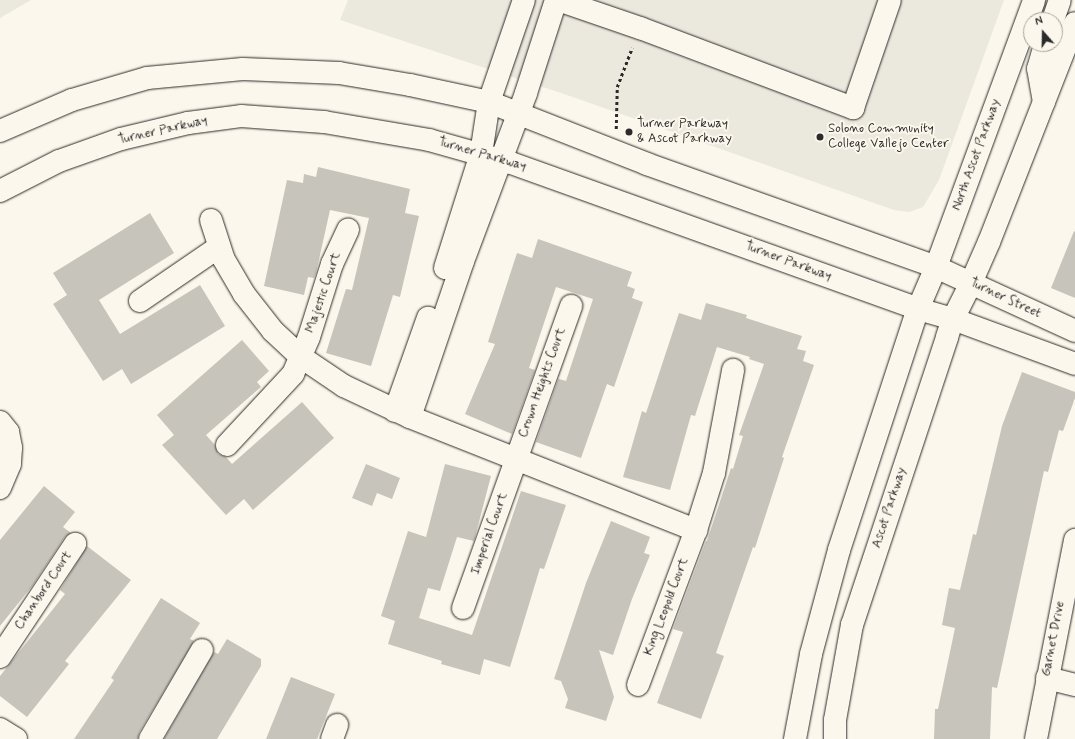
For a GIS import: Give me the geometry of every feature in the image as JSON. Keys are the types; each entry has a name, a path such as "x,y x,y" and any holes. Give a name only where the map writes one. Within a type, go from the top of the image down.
{"street":[{"path":"491,157 488,102 524,0"},
{"path":"403,414 491,157 518,113 557,0 640,28 853,108 890,0"},
{"name":"North Ascot Parkway","path":"918,309 936,267 1034,0"},
{"path":"1056,12 1060,0"},
{"path":"971,283 1075,23"},
{"path":"1042,52 1038,69 1044,103"},
{"path":"0,131 72,100 148,78 243,69 339,73 410,85 488,102 647,164 936,267"},
{"name":"Turner Parkway","path":"0,191 59,160 121,139 188,123 241,116 324,122 429,140 491,157 918,309 953,319"},
{"path":"211,220 223,258 244,294 273,331 301,356 344,386 403,414 696,530"},
{"name":"Majestic Court","path":"227,445 293,374 301,356 332,264 348,230"},
{"path":"140,301 219,247"},
{"name":"Turner Street","path":"936,267 1075,332"},
{"name":"Ascot Parkway","path":"835,739 835,720 852,625 953,319 971,283"},
{"name":"Crown Heights Court","path":"516,460 571,306"},
{"path":"795,739 812,654 839,550 918,309"},
{"path":"953,319 1075,364"},
{"name":"King Leopold Court","path":"638,685 696,530 714,473 733,370"},
{"path":"0,422 8,432 11,448 10,464 0,488"},
{"name":"Imperial Court","path":"463,608 516,460"},
{"name":"Garnet Drive","path":"1036,739 1075,540"},
{"name":"Chanbord Court","path":"0,657 75,544"},
{"path":"150,739 202,650"},
{"path":"1047,678 1075,685"},
{"path":"0,729 16,739"}],"path":[{"path":"616,128 617,88 640,28"}],"shaded area":[{"path":"0,0 31,0 0,18"},
{"name":"Solono Community College Vallejo Center","path":"348,0 1004,0 939,180 923,207 909,212 894,210 564,94 340,20"}],"building":[{"path":"318,167 410,189 405,213 419,216 400,297 393,295 371,366 326,353 346,289 352,290 369,218 330,210 316,273 314,278 308,277 304,295 264,286 287,180 303,183 304,174 316,177"},
{"path":"150,213 174,253 99,300 120,334 200,285 225,326 131,384 122,369 103,381 53,304 67,295 53,273"},
{"path":"1074,231 1075,232 1075,298 1051,288"},
{"path":"538,239 632,272 627,286 635,289 632,298 643,302 614,387 607,384 581,458 536,442 558,380 566,381 593,299 556,287 529,368 535,370 512,434 465,414 495,344 488,342 517,253 532,258"},
{"path":"706,303 747,315 746,318 802,336 797,349 806,351 803,361 814,365 782,457 784,458 755,548 753,547 716,653 724,656 701,719 657,703 683,632 673,629 707,541 731,468 733,469 743,436 739,435 764,364 749,359 750,357 717,347 695,416 691,415 670,490 623,477 642,411 646,413 679,313 701,320"},
{"path":"242,340 269,371 257,382 261,387 206,435 215,445 218,454 226,457 232,464 302,402 334,438 253,510 244,499 226,515 162,445 174,435 157,415"},
{"path":"1022,372 1075,392 1075,398 1063,431 1059,430 1048,472 1044,471 997,688 992,687 990,739 934,739 935,709 938,709 955,628 942,625 949,588 960,590 973,534 976,535 1002,426"},
{"path":"366,464 400,478 392,499 377,493 372,506 352,498"},
{"path":"445,464 491,476 474,541 457,537 440,591 428,588 419,618 472,635 521,491 566,505 544,569 540,568 510,667 484,659 480,675 441,664 442,661 388,644 395,621 381,616 408,531 426,537"},
{"path":"44,486 75,512 63,527 71,533 65,537 33,585 0,626 0,540"},
{"path":"611,521 650,537 644,553 650,555 632,599 613,655 599,650 614,697 606,721 565,708 568,699 561,681 554,679 586,583"},
{"path":"87,546 131,580 65,661 69,664 27,717 0,696 0,676 65,594 60,590"},
{"path":"161,598 200,623 190,639 194,641 139,733 138,739 74,739 114,680 111,678"},
{"path":"227,639 261,659 261,666 217,739 164,739 214,652 218,654"},
{"path":"291,677 335,694 317,739 266,739"}],"place":[{"name":"Turner Parkway & Ascot Parkway","path":"629,132"},
{"name":"Solono Community College Vallejo Center","path":"820,137"}]}
